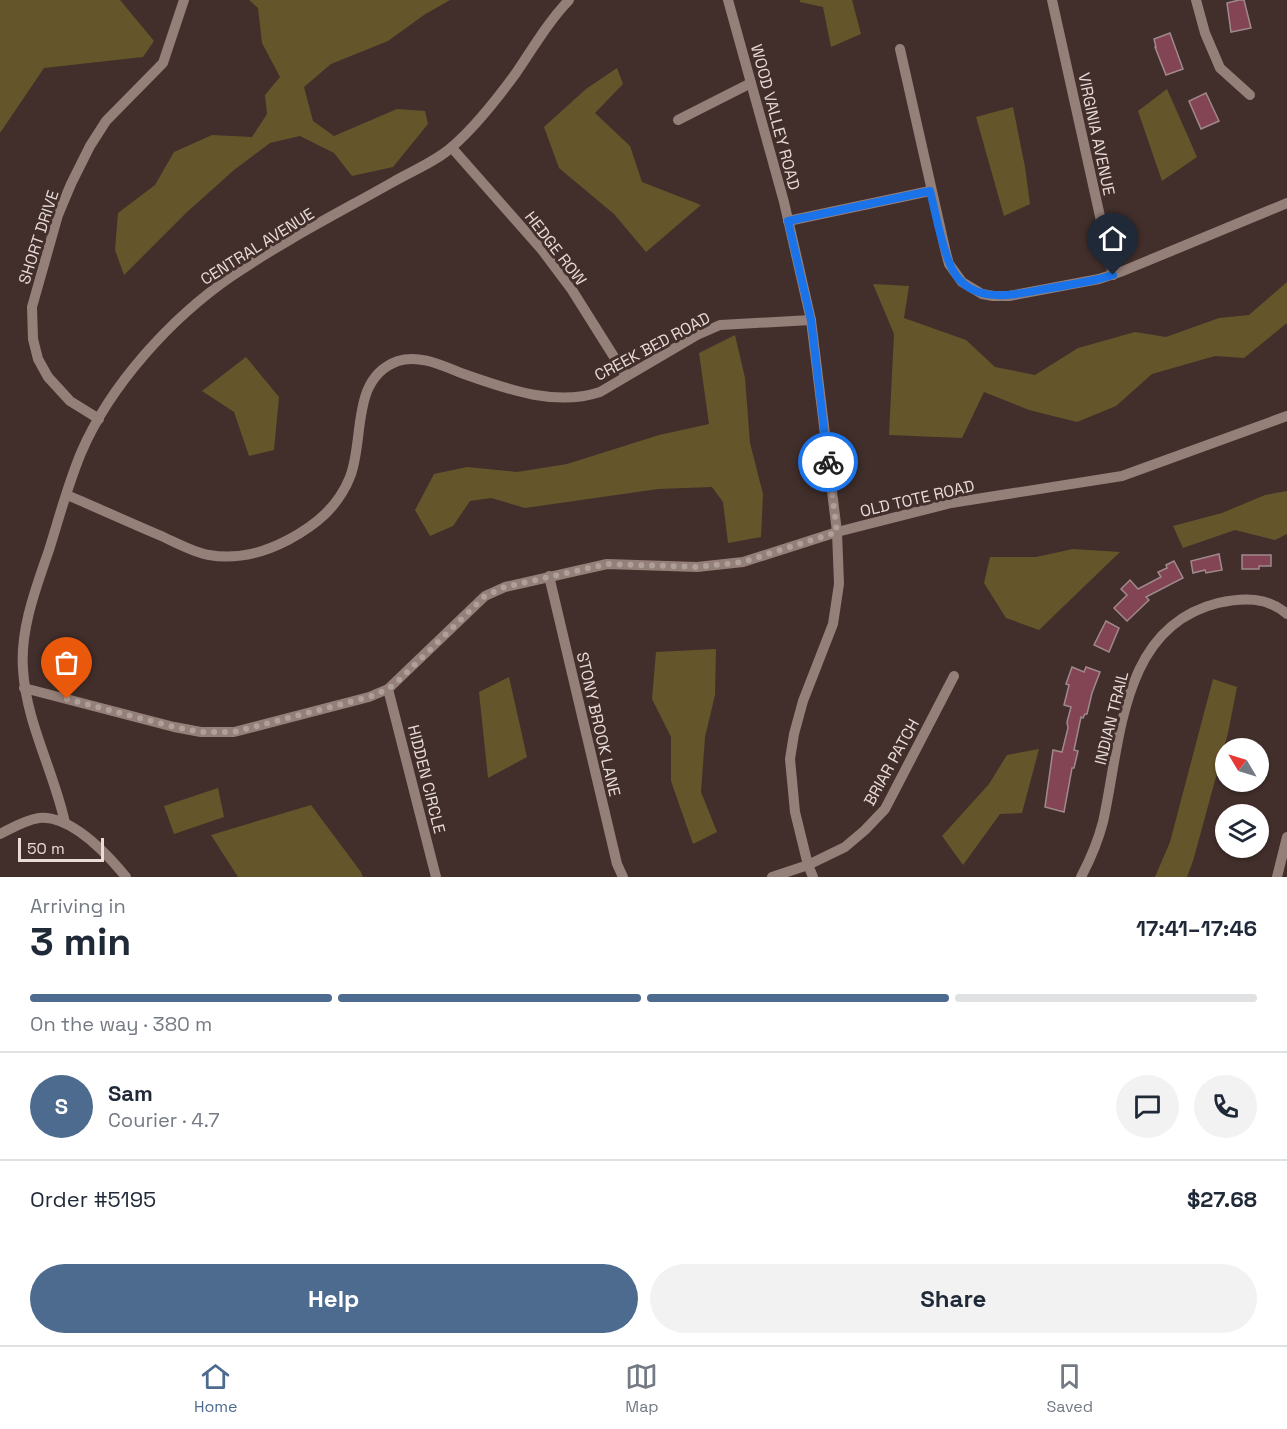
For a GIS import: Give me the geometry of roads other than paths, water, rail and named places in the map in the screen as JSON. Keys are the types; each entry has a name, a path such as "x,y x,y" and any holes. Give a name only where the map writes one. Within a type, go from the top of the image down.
{"street":[{"name":"SHORT DRIVE","path":"99,419 70,400 48,377 35,349 32,307 58,215 71,184 106,121 163,63 184,0"},
{"name":"CENTRAL AVENUE","path":"65,824 61,803 27,704 22,667 25,634 36,588 81,453 99,419 130,373 160,338 194,305 231,277 452,148 484,113 514,75 540,35 569,0"},
{"name":"WOOD VALLEY ROAD","path":"728,0 788,221 811,320 837,532 839,584 833,624 803,702 790,759 795,813 813,877"},
{"name":"VIRGINIA AVENUE","path":"1052,0 1113,275"},
{"path":"1197,0 1205,33 1220,68 1250,95"},
{"path":"900,49 930,191 949,264 962,282 972,289 993,296 1009,296 1099,279 1287,203"},
{"path":"678,120 751,83"},
{"name":"HEDGE ROW","path":"452,148 542,250 572,290 626,376"},
{"path":"788,221 930,191"},
{"name":"CREEK BED ROAD","path":"67,495 197,552 221,556 258,553 269,550 308,529 334,506 353,468 365,396 369,386 382,370 391,364 411,358 422,359 490,383 545,397 583,397 600,392 697,335 720,325 811,320"},
{"name":"OLD TOTE ROAD","path":"24,688 174,727 201,732 234,732 369,697 388,689 485,596 505,587 607,564 697,567 743,562 837,532 951,503 1122,476 1287,416"},
{"name":"STONY BROOK LANE","path":"549,576 617,864 623,877"},
{"name":"INDIAN TRAIL","path":"1081,877 1089,862 1102,824 1133,681 1152,647 1179,621 1214,604 1254,598 1269,602 1287,614"},
{"name":"BRIAR PATCH","path":"772,877 808,865 845,847 885,809 954,676"},
{"name":"HIDDEN CIRCLE","path":"388,689 436,877"},
{"path":"0,834 27,821 52,818 65,824 107,855 126,877"},
{"path":"1277,877 1287,837"}]}
